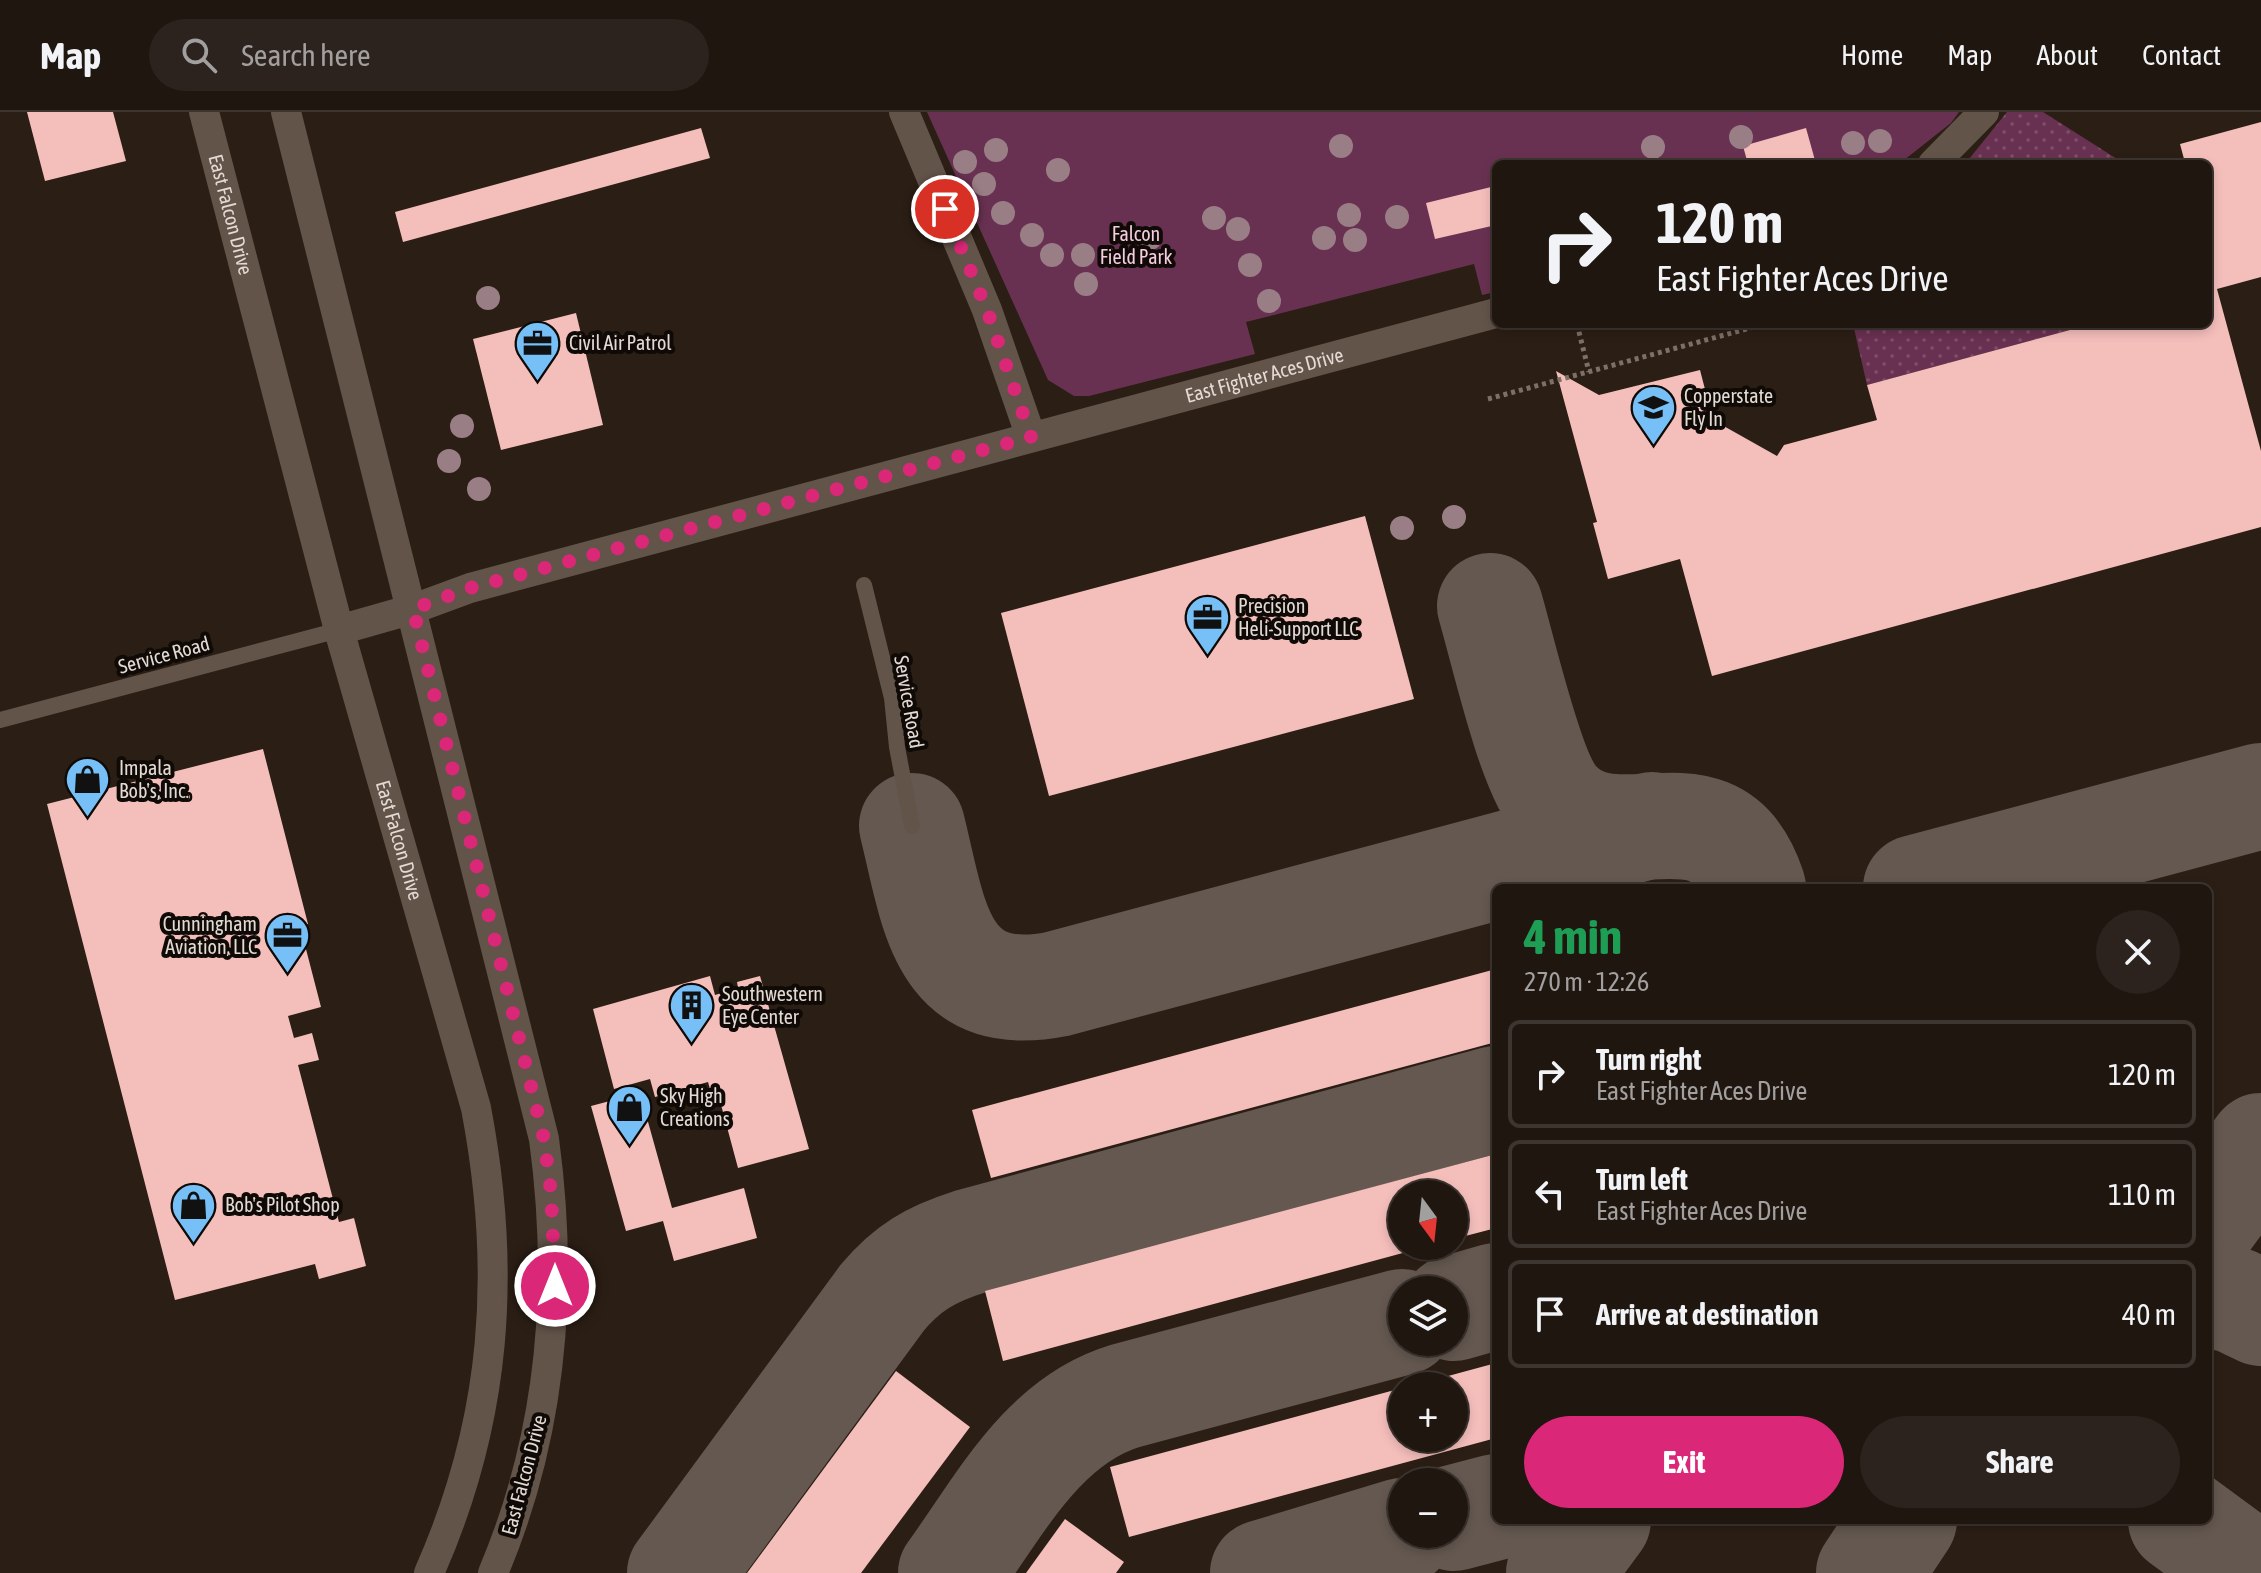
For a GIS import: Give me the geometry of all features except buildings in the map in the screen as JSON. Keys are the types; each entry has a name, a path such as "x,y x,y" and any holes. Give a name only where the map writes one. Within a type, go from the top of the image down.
{"street":[{"name":"East Falcon Drive","path":"204,112 339,630 476,1108 494,1227 491,1343 482,1413 465,1474 429,1573"},
{"name":"East Falcon Drive","path":"286,112 530,1073 551,1192 555,1264 553,1330 544,1395 529,1471 493,1573"},
{"path":"904,112 987,310 1031,437"},
{"path":"1937,160 1984,112"},
{"name":"East Fighter Aces Drive","path":"339,630 413,609 470,588 1492,314"}],"lane":[{"name":"Service Road","path":"864,585 892,698 897,747 912,826"},
{"name":"Service Road","path":"0,720 339,630"}],"path":[{"path":"1578,328 1589,372"},
{"path":"1488,399 1750,328"}],"green space":[{"name":"Falcon Field Park","path":"927,112 1959,112 1951,123 1904,160 1492,160 1492,293 1482,295 1474,264 1246,322 1255,354 1089,396 1074,396 1048,380"},
{"path":"2007,112 2043,112 2117,160 1968,160"},
{"path":"1854,328 2077,328 1867,385"}],"taxiway":[{"path":"1490,606 1527,738 1547,787 1557,802 1581,820 1608,827 1690,827 1715,835 1736,854 1751,884"},
{"path":"1931,884 2261,796"},
{"path":"912,826 927,891 948,946 965,967 988,981 1018,987 1057,984 1652,825"},
{"path":"680,1573 882,1298 921,1263 969,1242 1492,1100"},
{"path":"2212,1213 2261,1146"},
{"path":"2212,1296 2234,1300 2261,1313"},
{"path":"1468,1304 1492,1297"},
{"path":"951,1573 1025,1469 1070,1425 1096,1408 1125,1396 1388,1326"},
{"path":"1468,1514 1492,1508"},
{"path":"1559,1573 1595,1524"},
{"path":"1869,1573 1901,1524"},
{"path":"2186,1524 2230,1556 2246,1573"},
{"path":"1263,1573 1388,1535"}],"place":[{"name":"Civil Air Patrol","path":"538,382"},
{"name":"Copperstate Fly In","path":"1653,447"},
{"name":"Precision Heli-Support LLC","path":"1207,656"},
{"name":"Impala Bob's, Inc.","path":"88,818"},
{"name":"Cunningham Aviation, LLC","path":"288,975"},
{"name":"Southwestern Eye Center","path":"691,1044"},
{"name":"Sky High Creations","path":"629,1147"},
{"name":"Bob's Pilot Shop","path":"194,1244"}],"route":[{"path":"555,1286 551,1192 544,1139 413,609 470,588 1031,437 987,310 945,209"}]}
